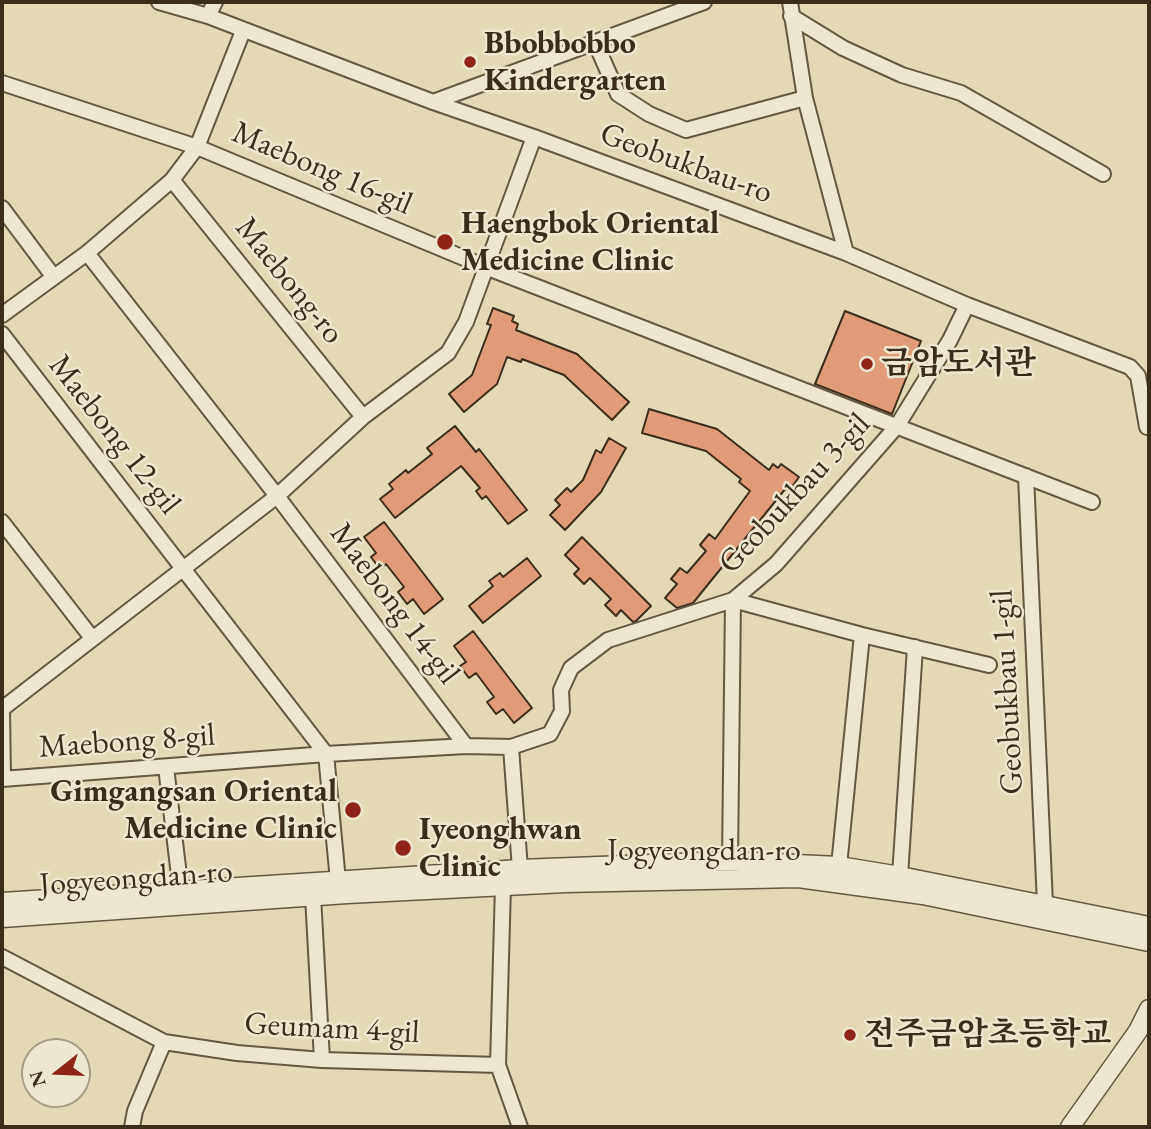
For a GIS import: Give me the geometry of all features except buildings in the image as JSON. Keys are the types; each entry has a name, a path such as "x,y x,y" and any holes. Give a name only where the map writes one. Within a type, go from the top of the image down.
{"street":[{"name":"Geobukbau-ro","path":"159,2 208,16 433,102 846,253 967,305 1130,368 1138,376 1147,427"},
{"path":"208,16 215,2"},
{"path":"433,102 704,2"},
{"path":"790,9 805,99 846,253"},
{"path":"790,9 844,48 902,75 961,93 1102,174"},
{"path":"2,315 87,253 172,180 197,147 243,31"},
{"path":"595,42 618,94 649,114 686,130 805,99"},
{"name":"Maebong 16-gil","path":"2,83 197,147 488,268 1092,502"},
{"path":"2,522 92,638 277,496 363,417 448,352 466,322 488,268 534,137"},
{"name":"Maebong-ro","path":"172,180 363,417"},
{"path":"2,208 53,276"},
{"name":"Maebong 14-gil","path":"87,253 277,496 466,746"},
{"name":"Geobukbau 3-gil","path":"511,747 550,734 562,711 561,690 571,668 608,640 733,600 776,564 897,426 950,340 967,305"},
{"name":"Maebong 12-gil","path":"2,334 326,754"},
{"name":"Geobukbau 1-gil","path":"1026,476 1045,904"},
{"path":"730,861 733,600"},
{"name":"Geobukbau 3-gil","path":"733,600 862,635 989,665"},
{"path":"839,866 862,635"},
{"name":"Maebong 8-gil","path":"92,638 2,709 2,779 326,754"},
{"path":"900,876 915,647"},
{"path":"338,881 326,754 466,746 511,747 520,869 503,886 498,1065 520,1127"},
{"name":"Jogyeongdan-ro","path":"166,767 181,892"},
{"name":"Jogyeongdan-ro","path":"2,902 520,869 730,861 839,866 1149,926"},
{"name":"Jogyeongdan-ro","path":"2,918 503,886 799,878 923,895 1149,942"},
{"path":"313,897 322,1060"},
{"name":"Geumam 4-gil","path":"2,957 164,1042 237,1053 322,1060 498,1065"},
{"path":"1070,1127 1143,1036 1149,1009"},
{"path":"132,1127 135,1111 164,1042"}],"place":[{"name":"Bbobbobbo Kindergarten","path":"470,62"},
{"name":"Haengbok Oriental Medicine Clinic","path":"445,242"},
{"name":"금암도서관","path":"867,364"},
{"name":"Gimgangsan Oriental Medicine Clinic","path":"353,810"},
{"name":"Iyeonghwan Clinic","path":"403,848"},
{"name":"전주금암초등학교","path":"850,1035"}]}
